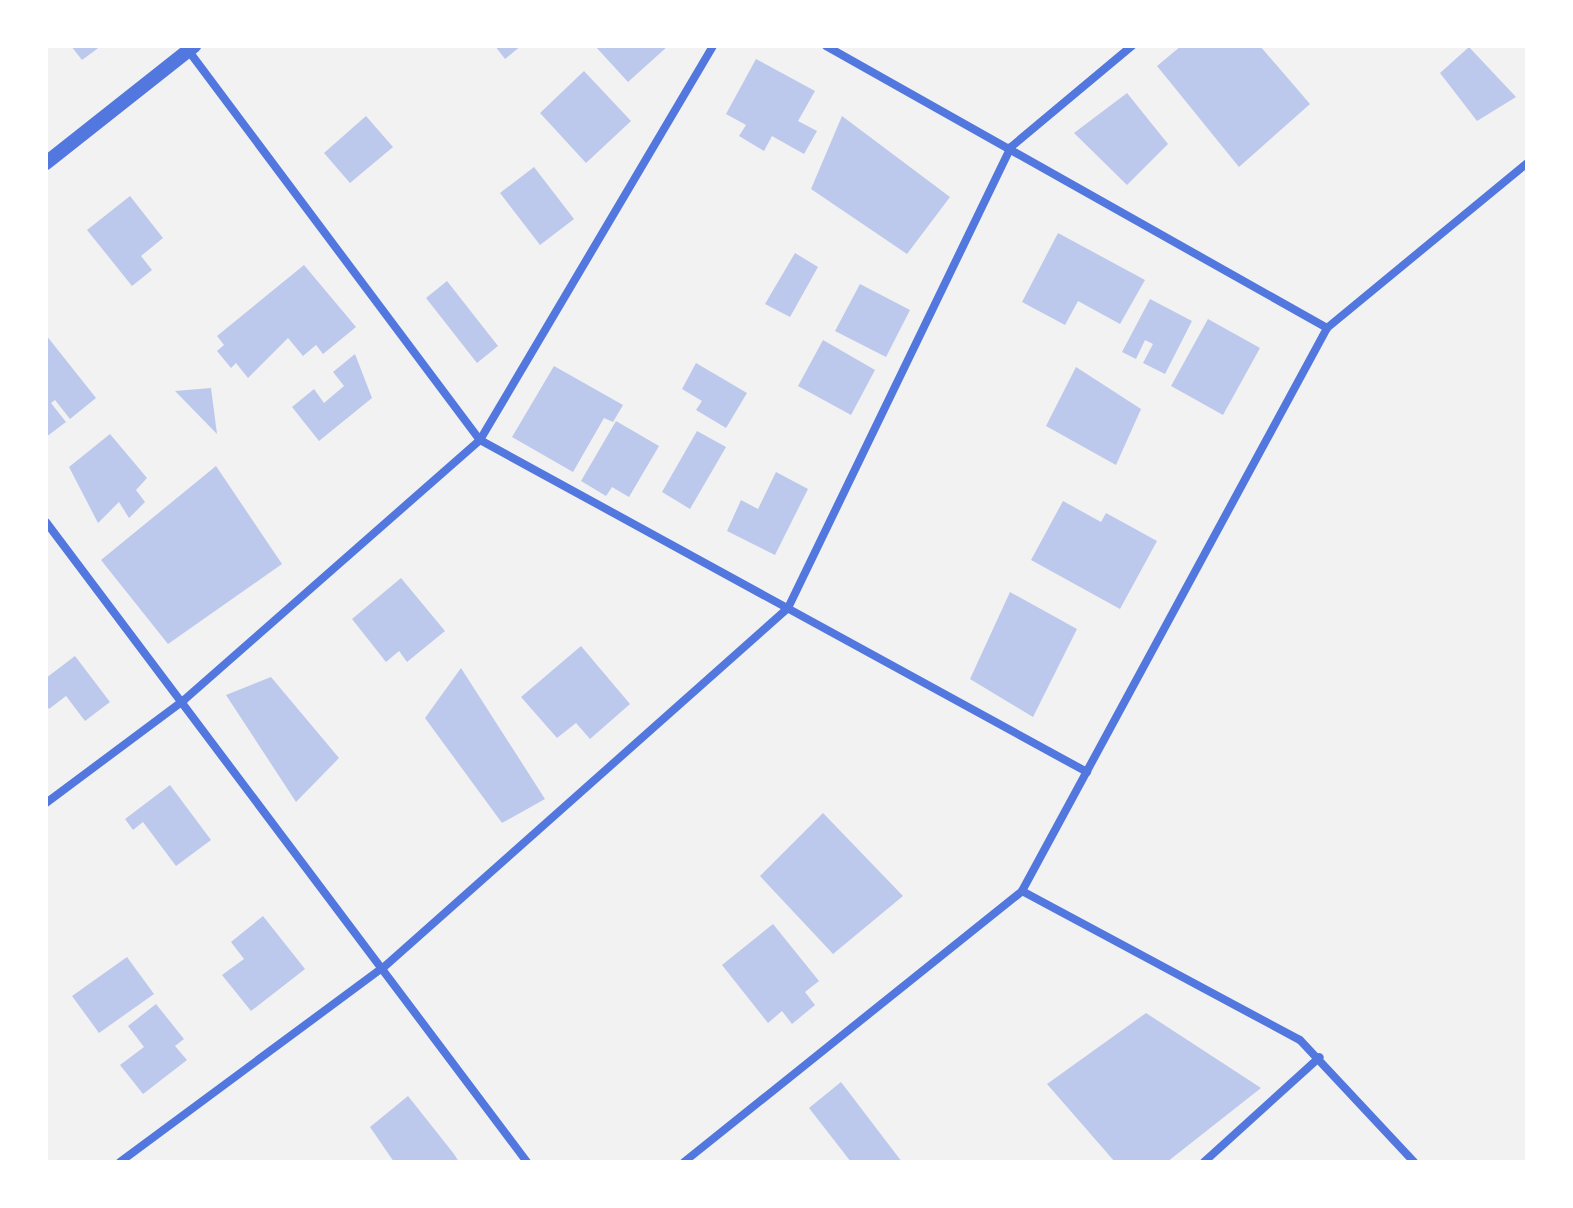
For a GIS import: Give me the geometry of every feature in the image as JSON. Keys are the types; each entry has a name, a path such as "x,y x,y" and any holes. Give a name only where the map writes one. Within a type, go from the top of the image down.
{"street":[{"path":"46,803 184,700 480,440 713,46"},
{"path":"826,46 1011,147 1327,328"},
{"path":"120,1162 384,967 788,608 1011,147 1132,46"},
{"path":"46,163 191,48 480,440 1087,772"},
{"path":"684,1162 1022,891 1327,328 1527,163"},
{"path":"46,522 184,700 527,1162"},
{"path":"1022,891 1300,1040 1320,1057 1414,1162"},
{"path":"1204,1162 1320,1057"}],"building":[{"path":"71,46 101,46 82,60"},
{"path":"495,46 521,46 505,59"},
{"path":"595,46 668,46 628,82"},
{"path":"1181,46 1260,46 1310,104 1239,167 1157,66"},
{"path":"1469,47 1516,97 1477,121 1440,73"},
{"path":"756,59 815,91 798,121 817,131 804,154 772,136 764,151 739,136 746,125 726,114"},
{"path":"584,71 631,121 586,163 540,113"},
{"path":"1127,93 1168,144 1127,185 1074,133"},
{"path":"366,116 393,147 350,183 324,153"},
{"path":"842,116 950,197 907,254 811,189"},
{"path":"534,167 574,219 540,245 500,193"},
{"path":"130,196 163,238 141,256 152,270 132,286 87,230"},
{"path":"1058,233 1145,280 1120,324 1078,301 1065,325 1022,302"},
{"path":"795,253 818,267 790,317 765,304"},
{"path":"304,265 356,327 323,354 316,345 303,356 288,338 248,378 236,363 231,368 217,351 224,345 217,336"},
{"path":"447,281 498,346 477,363 426,298"},
{"path":"860,284 910,310 886,357 835,331"},
{"path":"1150,299 1192,321 1165,374 1143,363 1153,344 1145,340 1136,359 1122,352"},
{"path":"1208,319 1260,348 1223,415 1171,386"},
{"path":"46,335 96,398 70,419 55,400 51,403 66,422 46,437"},
{"path":"823,340 875,370 851,415 798,386"},
{"path":"355,354 372,398 319,441 292,407 314,389 324,403 344,386 333,372"},
{"path":"696,363 747,393 726,428 696,410 702,401 682,389"},
{"path":"554,366 623,405 613,422 604,418 573,472 512,437"},
{"path":"1076,367 1141,409 1116,465 1046,426"},
{"path":"211,388 217,434 175,391"},
{"path":"616,421 659,446 629,497 612,487 606,496 581,481"},
{"path":"697,431 726,447 690,509 662,492"},
{"path":"110,434 147,478 136,490 145,502 129,518 119,502 98,523 69,467"},
{"path":"216,466 282,564 168,644 101,560"},
{"path":"776,472 808,489 775,555 727,531 741,500 758,509"},
{"path":"1063,501 1101,522 1106,513 1157,541 1120,609 1031,560"},
{"path":"401,578 445,631 407,662 399,651 386,662 352,619"},
{"path":"1010,592 1077,629 1033,717 970,679"},
{"path":"581,646 630,704 590,739 576,723 557,738 521,697"},
{"path":"75,656 110,702 85,721 66,696 49,709 46,705 46,678"},
{"path":"461,668 545,799 502,823 425,718"},
{"path":"271,677 339,758 296,802 226,695"},
{"path":"170,785 211,840 176,866 143,822 133,830 125,819"},
{"path":"823,813 903,896 833,954 760,876"},
{"path":"263,916 305,969 251,1011 222,975 244,959 231,942"},
{"path":"773,924 819,981 805,992 815,1005 792,1024 782,1011 768,1023 722,965"},
{"path":"127,957 154,994 99,1033 72,996"},
{"path":"156,1004 184,1039 175,1046 187,1060 143,1094 120,1065 144,1047 128,1026"},
{"path":"1146,1013 1261,1088 1167,1162 1115,1162 1047,1084"},
{"path":"841,1082 902,1162 851,1162 809,1108"},
{"path":"408,1096 459,1162 394,1162 370,1127"}]}
